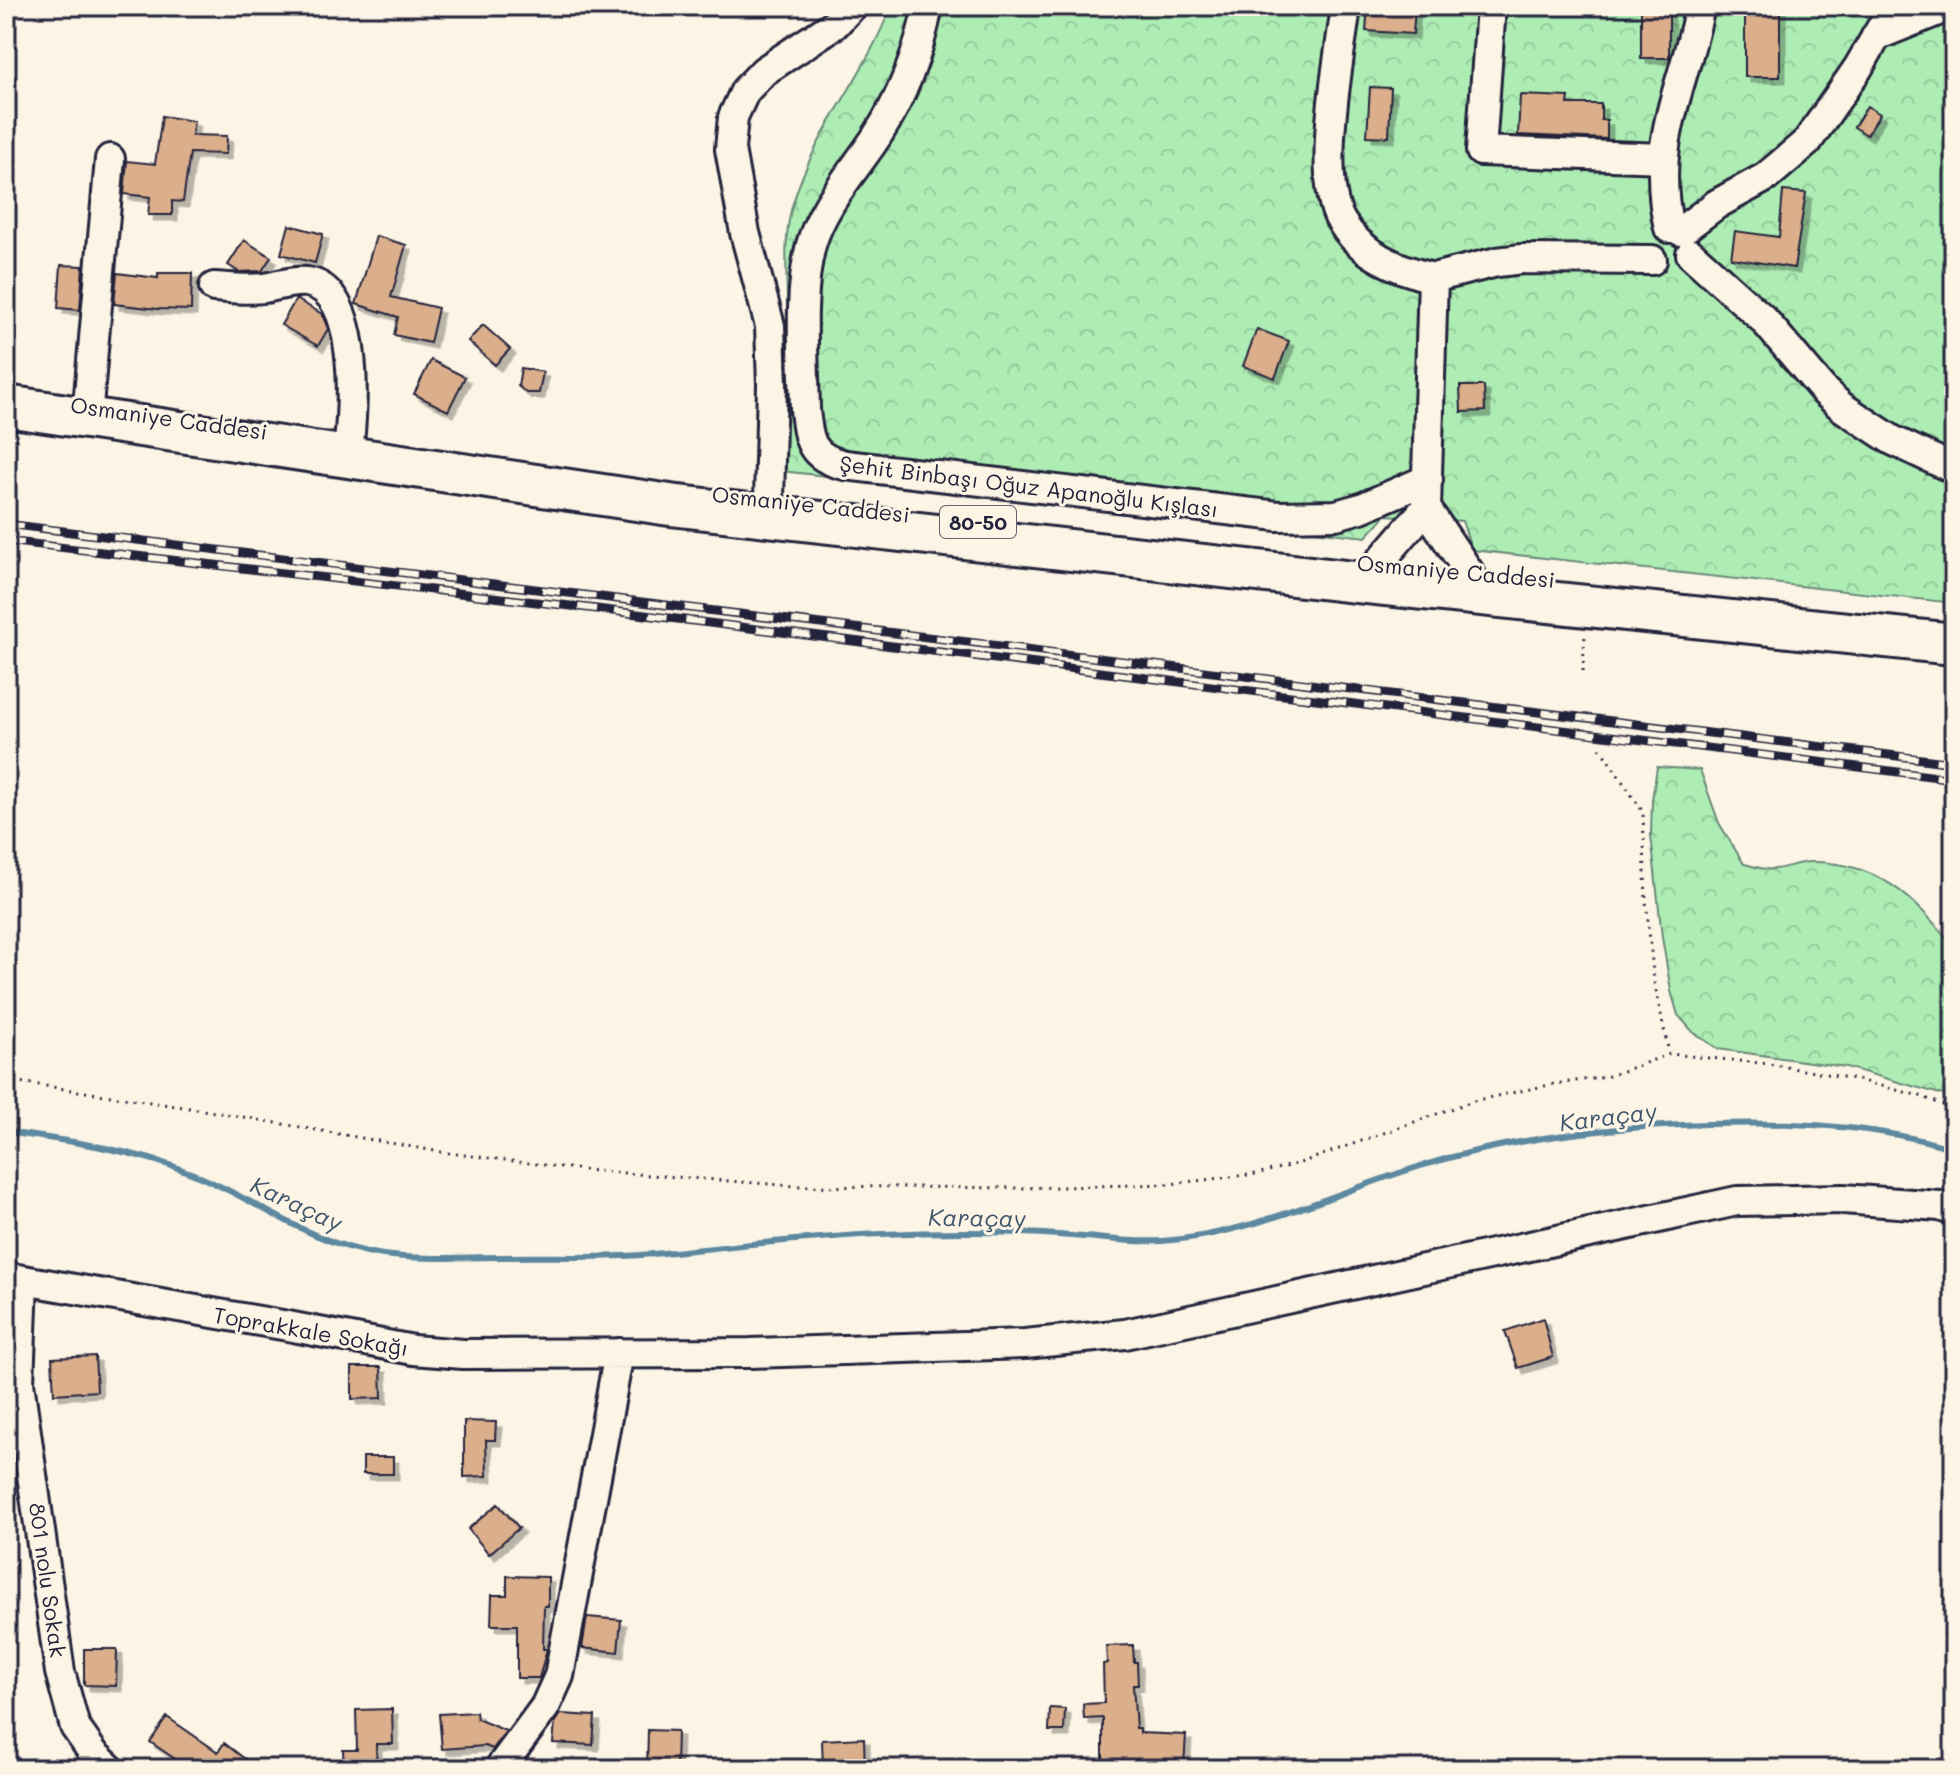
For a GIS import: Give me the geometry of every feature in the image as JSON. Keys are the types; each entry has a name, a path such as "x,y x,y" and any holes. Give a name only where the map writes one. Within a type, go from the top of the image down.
{"highway":[{"name":"Osmaniye Caddesi","path":"6,394 543,474 1471,575 1701,590 1954,621"},
{"path":"6,406 670,505 1954,644"}],"street":[{"path":"769,499 770,326 745,233 732,162 733,117 745,91 764,71 835,24 852,6"},
{"name":"Şehit Binbaşı Oğuz Apanoğlu Kışlası","path":"928,6 913,64 896,102 820,222 811,243 805,286 805,383 807,429 816,451 825,459 845,465 1278,516 1336,515 1361,508 1428,479"},
{"path":"1346,6 1331,141 1333,199 1339,218 1366,250 1407,271 1433,278 1522,259 1652,260 1663,269 1671,270 1684,265 1680,237 1663,202 1663,158 1672,105 1689,56 1700,6"},
{"path":"1491,6 1481,151 1663,158"},
{"path":"1680,237 1717,204 1766,177 1807,142 1824,121 1894,6"},
{"path":"1876,36 1950,6"},
{"path":"88,406 110,159"},
{"path":"1680,237 1764,320 1825,392 1842,407 1892,440 1952,466"},
{"path":"1377,565 1426,508 1433,278"},
{"path":"214,287 246,289 305,282 329,291 337,303 351,370 353,399 349,443"},
{"path":"1426,508 1471,575"},
{"name":"Toprakkale Sokağı","path":"15,1279 413,1350 463,1354 750,1353 1025,1344 1125,1334 1737,1201 1843,1199 1940,1206 1954,1211"},
{"name":"801 nolu Sokak","path":"15,1279 19,1383 60,1672 75,1727 94,1754 110,1769"},
{"path":"499,1769 545,1707 559,1676 619,1353"}],"path":[{"path":"1600,748 1643,812 1646,901 1654,982 1670,1054"},
{"path":"6,1080 209,1111 441,1152 584,1170 795,1186 1024,1188 1169,1184 1256,1174 1300,1163 1473,1101 1606,1077 1670,1054 1769,1064 1854,1079 1920,1096 1954,1109"}],"green space":[{"path":"891,6 1954,6 1954,603 1472,550 1462,521 1386,515 1366,537 782,471 786,254 790,215 814,152 868,56"},
{"path":"1657,767 1700,770 1719,823 1744,864 1771,869 1811,862 1857,868 1893,886 1939,928 1954,946 1954,1098 1846,1067 1718,1049 1693,1032 1678,1015 1662,937 1651,835"}],"building":[{"path":"1368,6 1415,6 1413,34 1366,31"},
{"path":"1641,6 1669,6 1669,58 1641,58"},
{"path":"1745,6 1780,6 1780,77 1745,77"},
{"path":"1370,87 1391,88 1389,137 1367,136"},
{"path":"1520,95 1569,97 1568,104 1601,104 1601,120 1607,120 1607,139 1518,135"},
{"path":"1867,106 1880,114 1867,135 1854,127"},
{"path":"162,116 194,121 192,135 227,136 226,154 190,153 183,202 172,201 172,215 148,215 150,197 124,194 127,161 155,164"},
{"path":"1783,191 1806,193 1794,268 1731,258 1735,231 1779,237"},
{"path":"289,225 323,234 315,263 281,254"},
{"path":"376,236 406,245 391,297 438,308 430,343 394,335 398,317 356,304"},
{"path":"244,240 271,257 262,271 239,272 228,265"},
{"path":"61,265 83,266 80,310 58,308"},
{"path":"117,273 158,278 158,273 192,273 191,310 114,304"},
{"path":"296,299 322,314 328,329 318,346 281,325"},
{"path":"483,325 510,349 495,365 468,341"},
{"path":"1257,329 1289,341 1275,378 1243,366"},
{"path":"431,360 465,377 448,411 414,394"},
{"path":"521,368 543,372 539,393 526,393 518,386"},
{"path":"1460,386 1484,386 1485,411 1461,412"},
{"path":"1543,1318 1553,1357 1518,1368 1505,1331"},
{"path":"95,1356 97,1391 54,1394 52,1358"},
{"path":"352,1367 381,1367 382,1398 352,1399"},
{"path":"464,1421 496,1422 495,1440 486,1440 487,1476 464,1477"},
{"path":"363,1457 393,1457 393,1474 363,1474"},
{"path":"498,1504 519,1528 489,1554 468,1529"},
{"path":"507,1576 548,1577 543,1649 547,1649 539,1678 517,1678 517,1625 491,1625 492,1595 507,1595"},
{"path":"587,1617 621,1620 618,1652 582,1648"},
{"path":"1133,1645 1138,1685 1133,1685 1136,1728 1140,1728 1140,1733 1186,1735 1184,1766 1103,1764 1103,1718 1084,1719 1083,1704 1104,1703 1106,1646"},
{"path":"84,1649 117,1649 116,1686 84,1685"},
{"path":"1050,1708 1065,1709 1064,1731 1049,1731"},
{"path":"392,1709 393,1744 376,1744 377,1769 344,1769 343,1750 357,1750 356,1710"},
{"path":"476,1712 477,1719 506,1731 493,1749 485,1746 442,1749 439,1714"},
{"path":"561,1714 595,1716 593,1745 553,1743 555,1723"},
{"path":"167,1717 218,1752 224,1743 258,1769 190,1769 150,1742"},
{"path":"648,1730 677,1731 676,1769 647,1769"},
{"path":"864,1738 865,1769 823,1769 822,1740"}],"waterway":[{"name":"Karaçay","path":"6,1132 100,1147 146,1158 191,1173 331,1241 383,1255 428,1258 624,1256 827,1237 929,1232 1025,1233 1162,1241 1195,1237 1261,1221 1389,1176 1491,1148 1562,1135 1671,1125 1738,1123 1832,1126 1893,1134 1954,1149"}],"railway":[{"path":"6,524 1954,763"},
{"path":"6,541 597,609 1954,779"}]}
